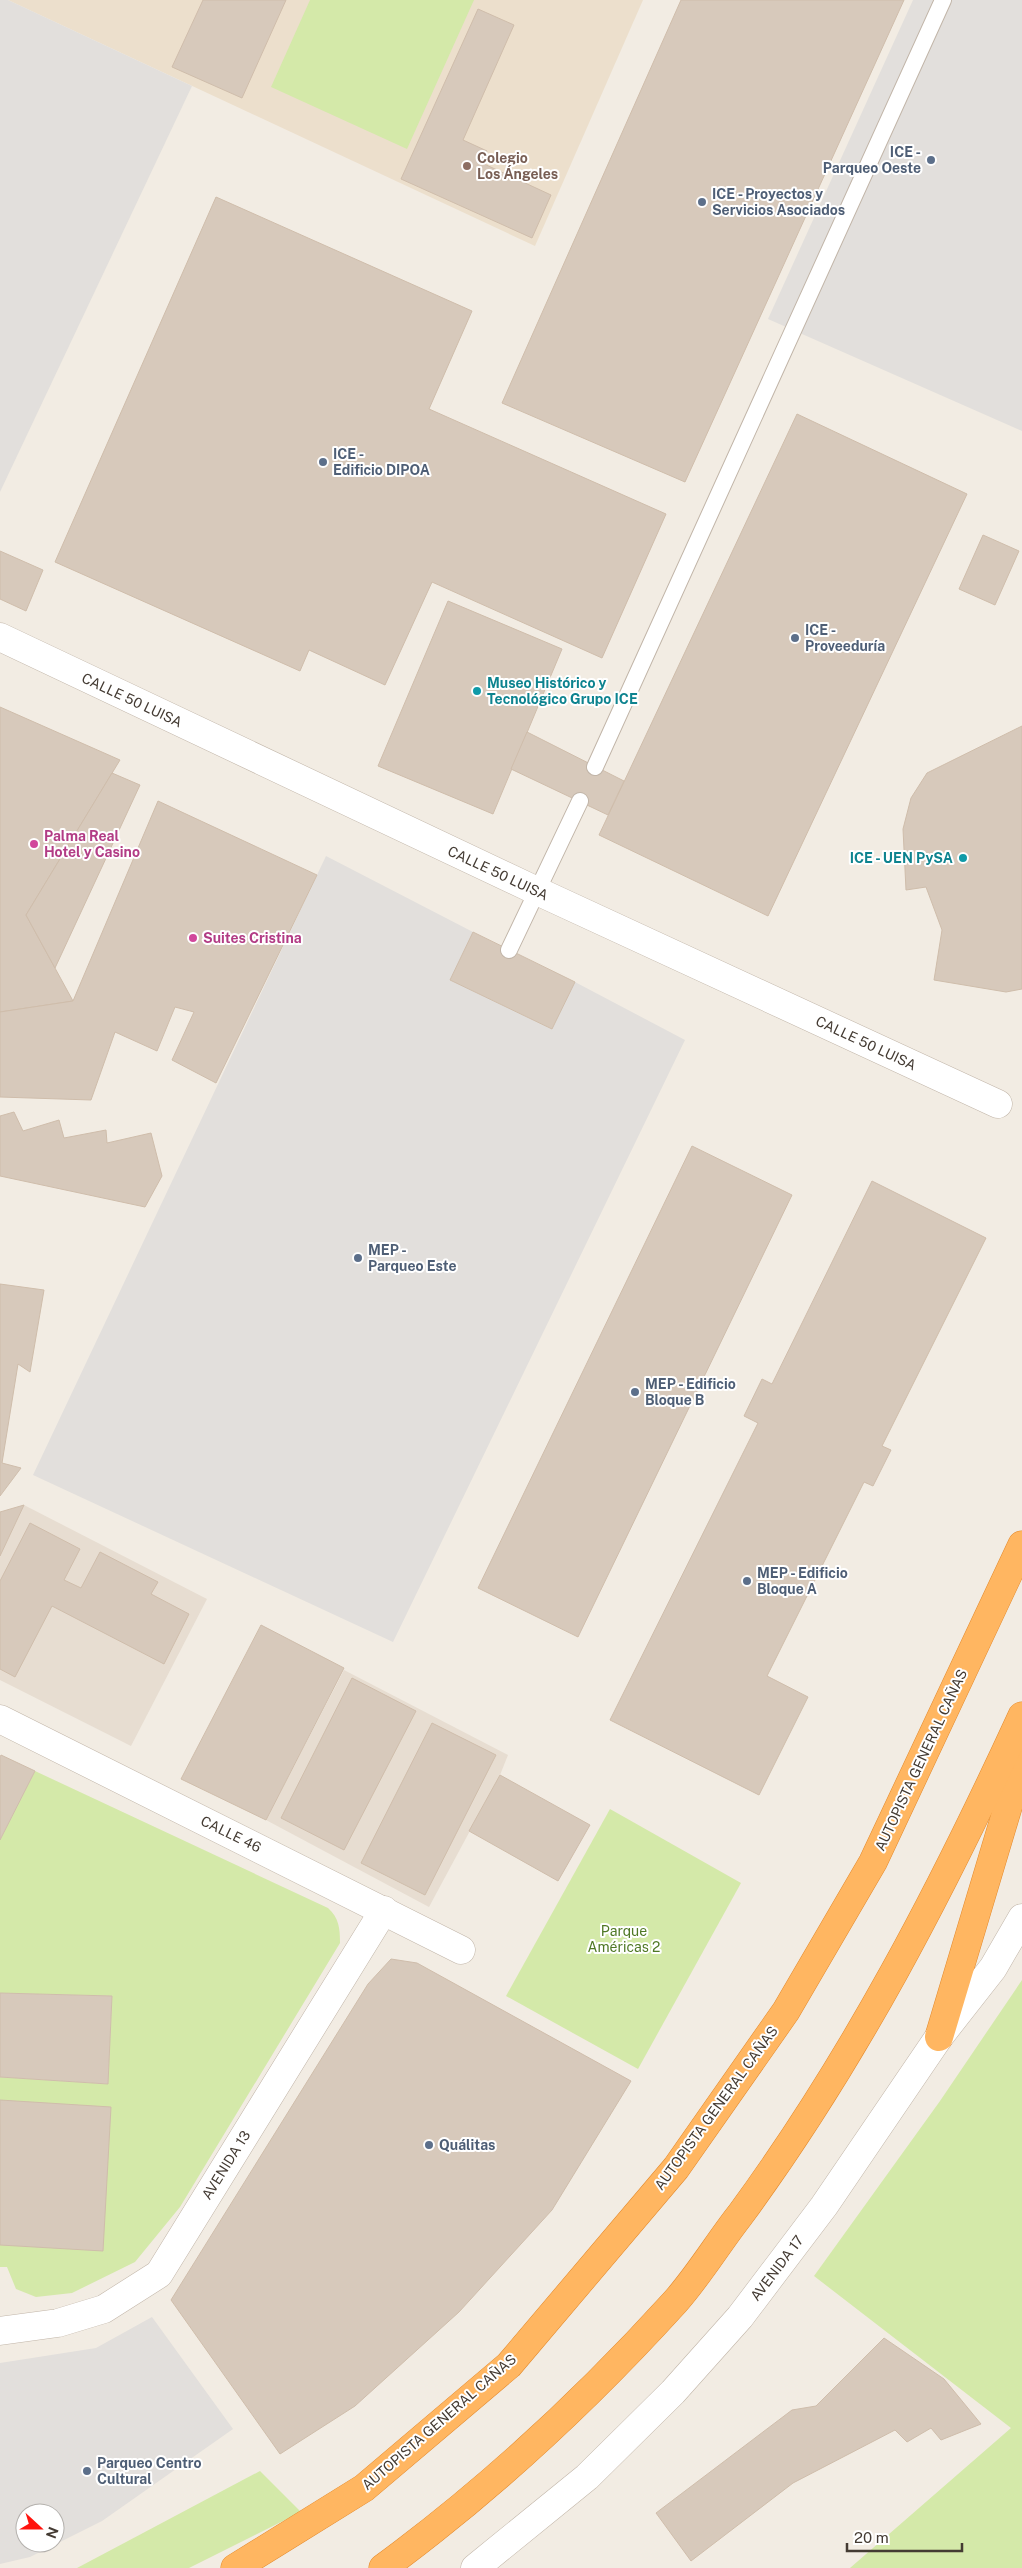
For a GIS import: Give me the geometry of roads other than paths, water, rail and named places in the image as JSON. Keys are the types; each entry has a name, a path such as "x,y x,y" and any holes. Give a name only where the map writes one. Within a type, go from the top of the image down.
{"highway":[{"name":"AUTOPISTA GENERAL CAÑAS","path":"235,2568 364,2488 509,2365 676,2168 786,2011 873,1862 1022,1545"},
{"path":"383,2568 428,2535 548,2432 676,2300 781,2159 851,2050 905,1954 971,1825 1022,1716"},
{"path":"939,2037 1022,1760"}],"street":[{"name":"CALLE 50 LUISA","path":"0,637 537,891 998,1104"},
{"name":"CALLE 46","path":"0,1719 461,1950"},
{"name":"AVENIDA 13","path":"0,2330 58,2323 104,2309 159,2274 384,1910"},
{"name":"AVENIDA 17","path":"475,2568 588,2477 673,2392 740,2317 824,2206 939,2037 993,1968 1022,1918"}],"lane":[{"path":"595,766 943,0"},
{"path":"509,950 580,801"}],"place":[{"name":"ICE - Parqueo Oeste","path":"931,160"},
{"name":"Colegio Los Ángeles","path":"467,166"},
{"name":"ICE - Proyectos y Servicios Asociados","path":"702,202"},
{"name":"ICE - Edificio DIPOA","path":"323,462"},
{"name":"ICE - Proveeduría","path":"795,638"},
{"name":"Museo Histórico y Tecnológico Grupo ICE","path":"477,691"},
{"name":"Palma Real Hotel y Casino","path":"34,844"},
{"name":"ICE - UEN PySA","path":"963,858"},
{"name":"Suites Cristina","path":"193,938"},
{"name":"MEP - Parqueo Este","path":"358,1258"},
{"name":"MEP - Edificio Bloque B","path":"635,1392"},
{"name":"MEP - Edificio Bloque A","path":"747,1581"},
{"name":"Quálitas","path":"429,2145"},
{"name":"Parqueo Centro Cultural","path":"87,2471"}],"park label":[{"name":"Parque Américas 2","path":"624,1939"}]}
